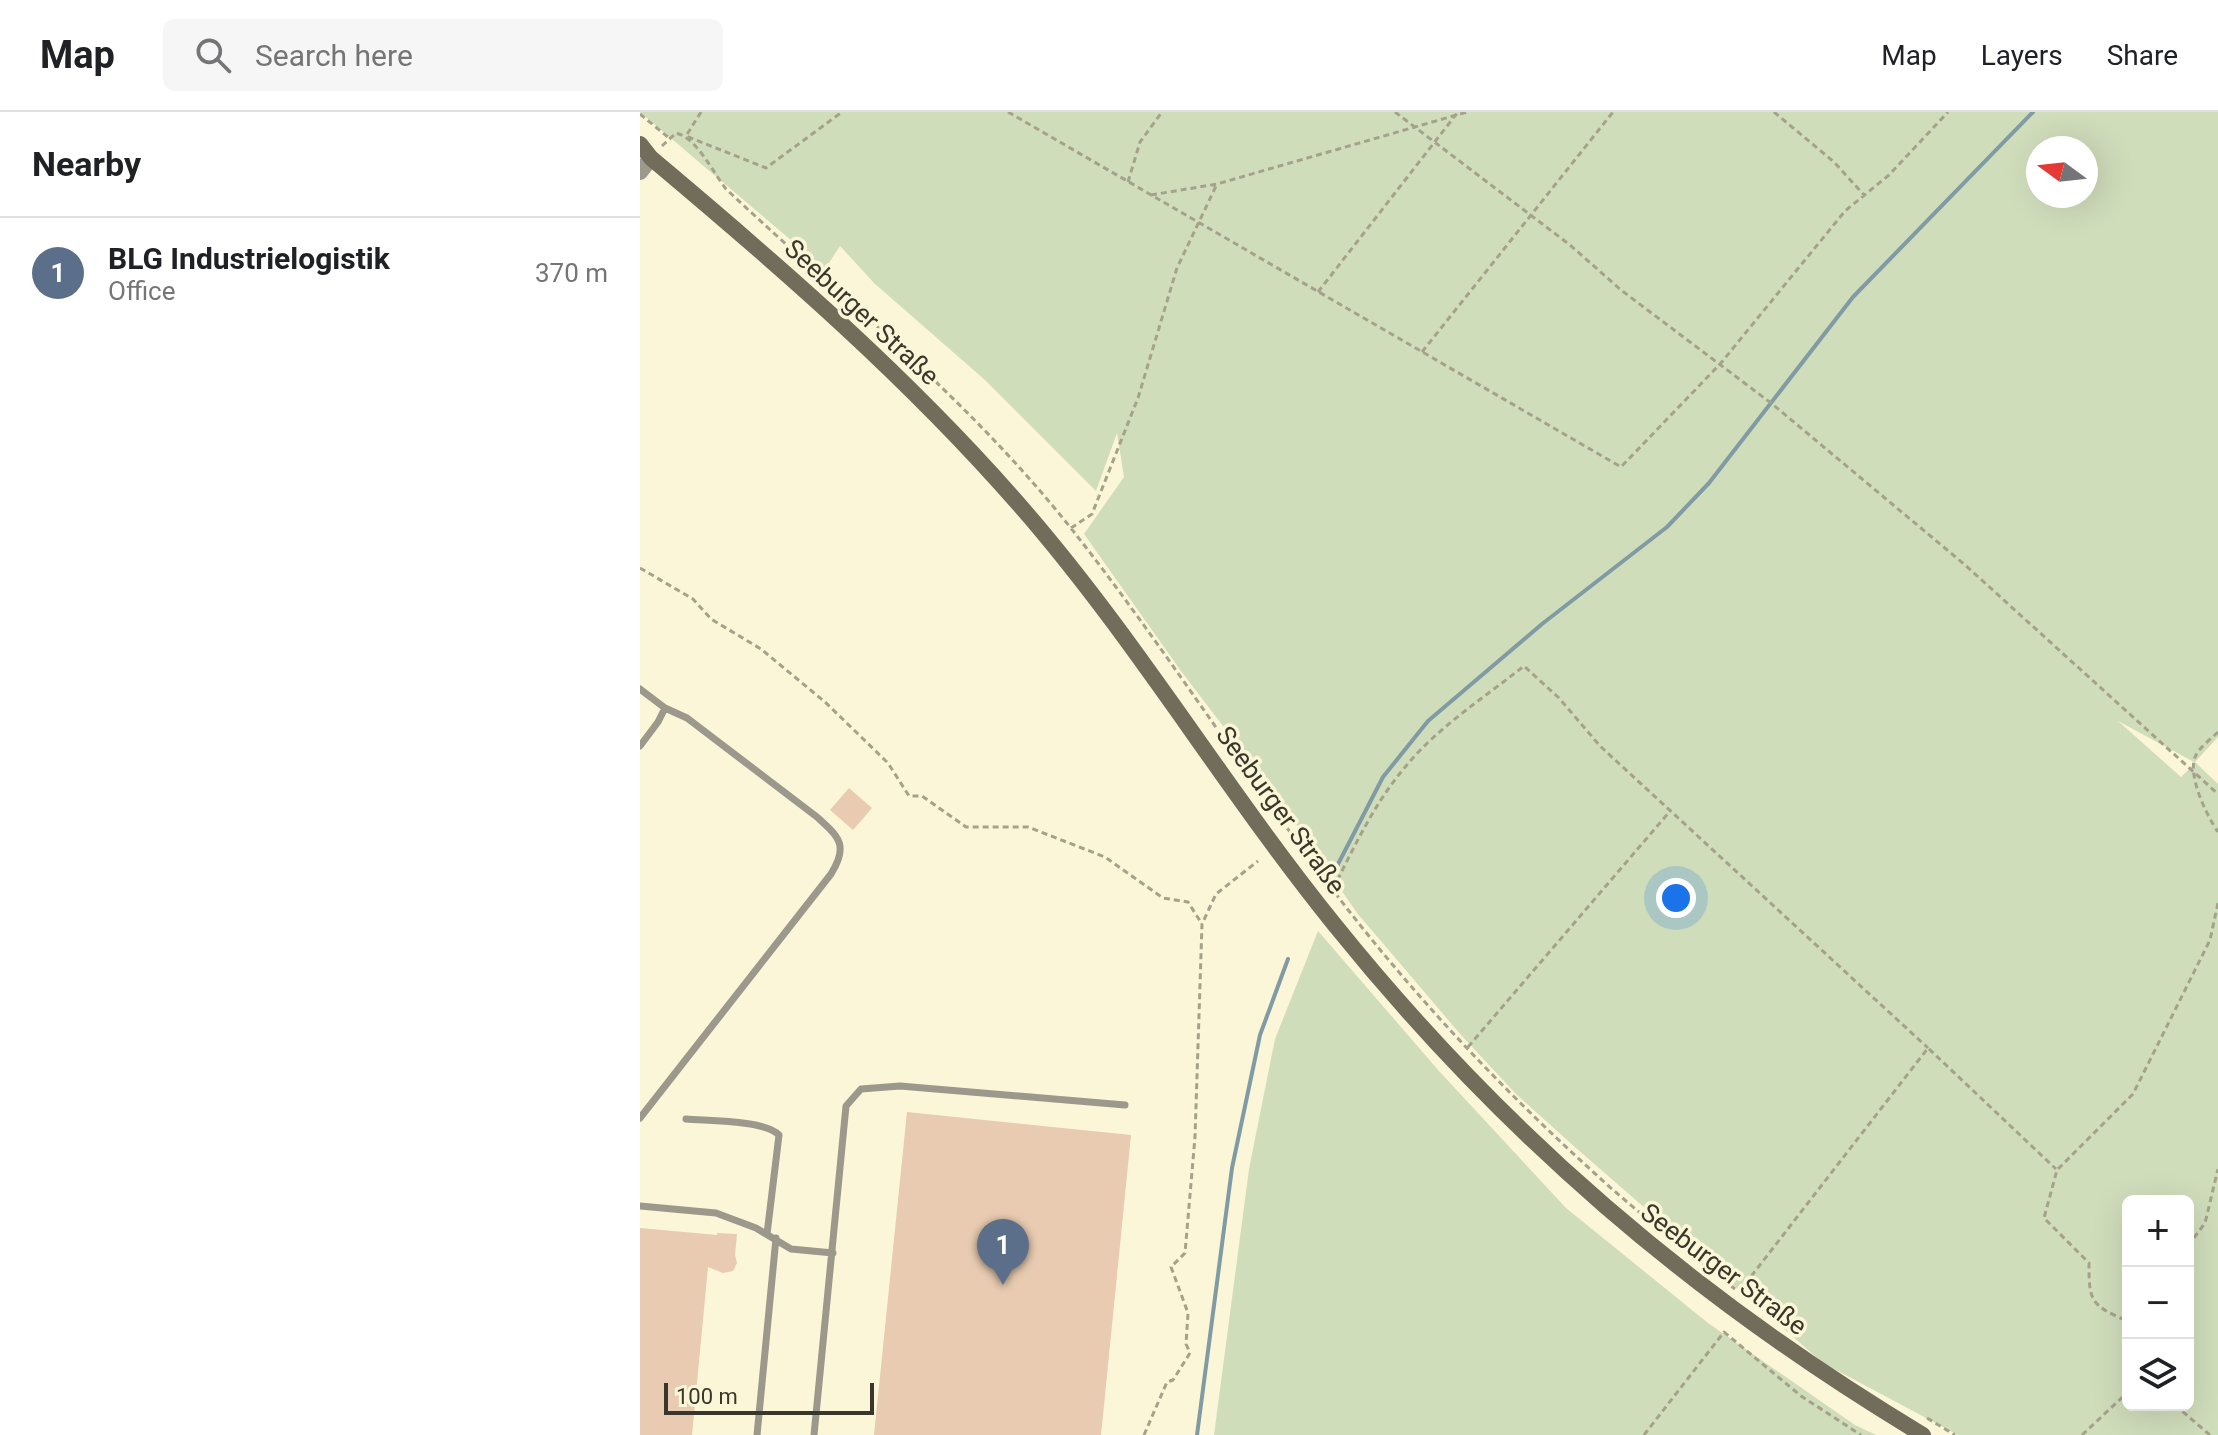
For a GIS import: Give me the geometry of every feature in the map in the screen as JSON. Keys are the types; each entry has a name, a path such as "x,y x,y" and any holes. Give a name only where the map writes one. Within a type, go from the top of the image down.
{"main road":[{"name":"Seeburger Straße","path":"640,144 646,154 858,337 966,445 1024,510 1120,628 1333,922 1399,1002 1474,1084 1622,1222 1716,1297 1837,1383 1923,1435"}],"street":[{"path":"640,172 646,154"}],"lane":[{"path":"640,689 665,708 687,718 817,817 836,834 841,845 840,860 831,874 640,1118"},
{"path":"640,746 665,708"},
{"path":"814,1435 846,1106 861,1089 900,1086 1125,1105"},
{"path":"686,1119 757,1126 773,1129 779,1135 767,1234"},
{"path":"640,1206 716,1213 776,1238 791,1249 833,1253"},
{"path":"757,1435 776,1238"}],"path":[{"path":"686,136 701,112"},
{"path":"640,114 669,138 676,133 686,136 766,168 842,112"},
{"path":"1008,112 1621,467 1721,363 1845,211 1906,158 1948,112"},
{"path":"1128,182 1140,142 1162,112"},
{"path":"1395,112 1570,245 1621,290 1721,363 1964,564 2218,794"},
{"path":"1151,195 1217,184 1467,112"},
{"path":"1422,352 1613,112"},
{"path":"1774,112 1834,162 1864,195"},
{"path":"1318,292 1457,113"},
{"path":"686,136 726,189 924,369 1071,528 1333,889 1467,1048 1592,1171 1739,1292 1786,1326"},
{"path":"1071,528 1092,514 1138,398 1177,268 1217,184"},
{"path":"640,568 693,599 711,619 761,649 825,702 888,763 909,796 922,796 966,827 1028,827 1105,857 1163,898 1188,902 1202,924"},
{"path":"1333,889 1365,826 1406,765 1524,666 1559,698 1600,746 2057,1170"},
{"path":"2218,732 2195,756 2194,773 2205,813 2218,832"},
{"path":"1467,1048 1671,810"},
{"path":"1144,1435 1167,1382 1173,1380 1190,1353 1186,1344 1188,1313 1171,1267 1185,1253 1195,1137 1202,924 1216,894 1258,861"},
{"path":"2122,1317 2102,1310 2089,1293 2089,1263 2044,1218 2057,1170 2133,1094 2210,940 2218,903"},
{"path":"1739,1292 1928,1048"},
{"path":"2194,1238 2205,1223 2218,1169"},
{"path":"1644,1435 1724,1332 1801,1396 1861,1435"},
{"path":"2082,1435 2122,1398"},
{"path":"2182,1411 2210,1435"},
{"path":"1917,1412 1955,1435"}],"green space":[{"path":"640,112 2218,112 2218,737 2195,762 2218,784 2218,1435 1958,1435 1823,1363 1516,1094 1357,913 1278,798 1181,671 1084,534 1124,477 1117,433 1096,491 985,380 874,283 840,246 825,269","holes":["2118,721 2194,762 2195,763 2181,777"]},
{"path":"1318,931 1439,1071 1566,1208 1708,1323 1855,1425 1876,1435 1214,1435 1249,1169 1275,1039"}],"building":[{"path":"849,788 872,808 853,830 830,810"},
{"path":"907,1112 1131,1135 1101,1435 874,1435"},
{"path":"640,1228 737,1234 737,1263 733,1271 723,1273 708,1267 692,1435 640,1435"}],"waterway":[{"path":"1335,870 1383,777 1428,721 1542,624 1667,527 1709,483 1853,297 2033,112"},
{"path":"1197,1435 1232,1168 1260,1035 1288,959"}],"place":[{"name":"BLG Industrielogistik","path":"1003,1285"}]}
